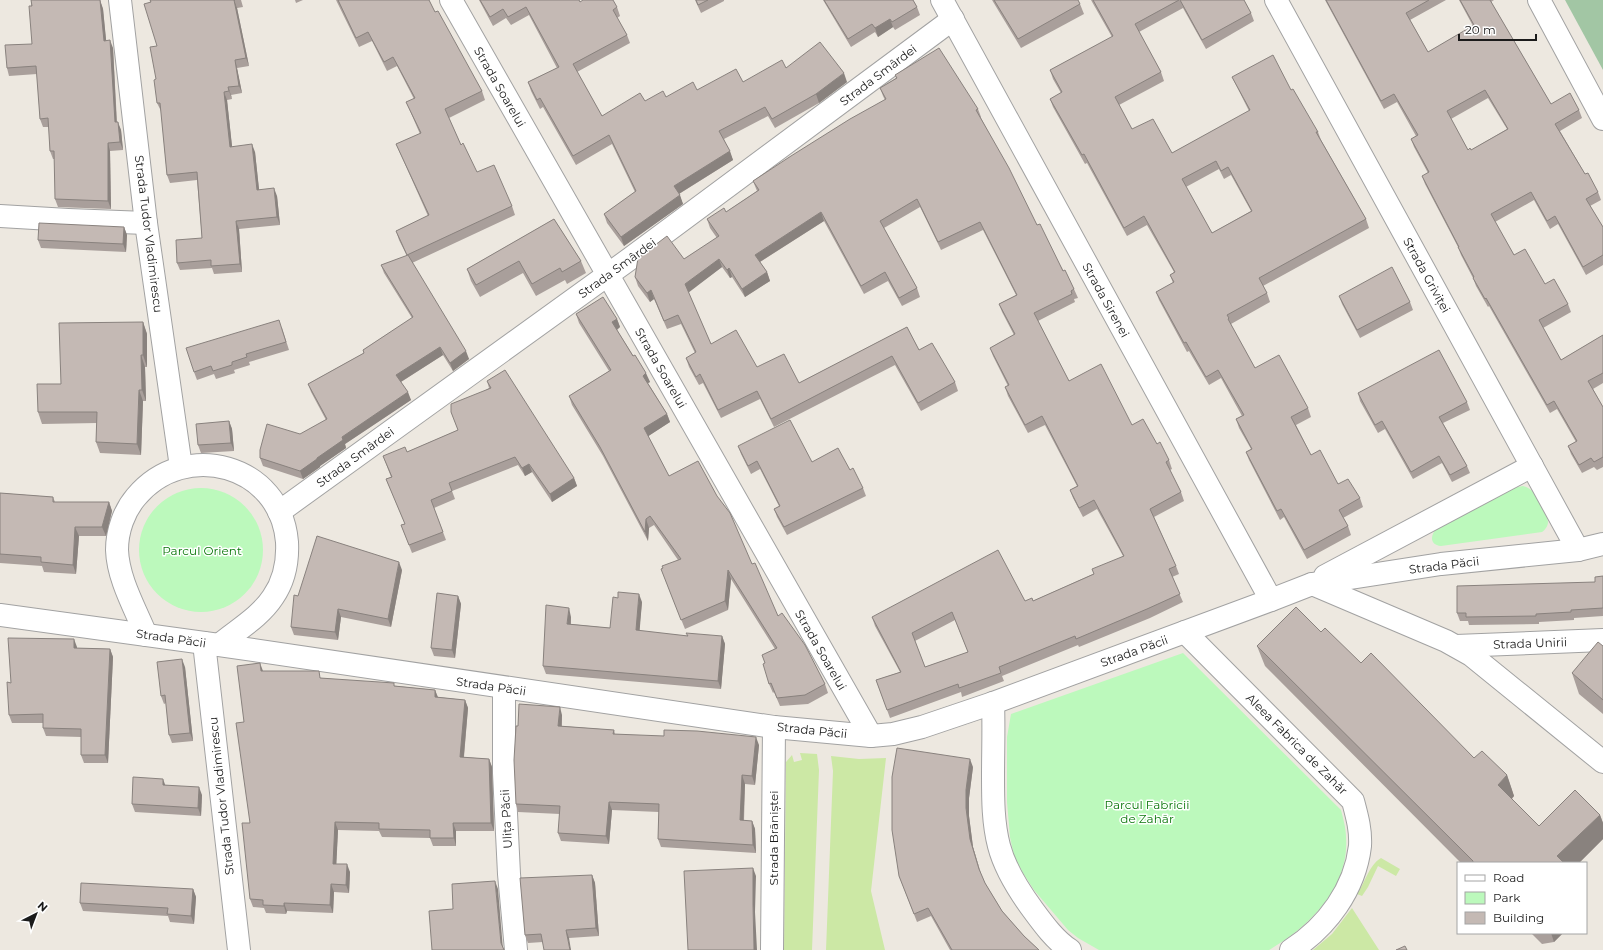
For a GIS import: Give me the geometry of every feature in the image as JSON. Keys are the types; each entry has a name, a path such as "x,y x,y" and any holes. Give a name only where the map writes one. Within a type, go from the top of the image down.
{"street":[{"name":"Strada Tudor Vladimirescu","path":"120,0 146,223 181,467"},
{"name":"Strada Soarelui","path":"451,0 871,736"},
{"name":"Strada Sirenei","path":"942,0 1271,600"},
{"name":"Strada Griviței","path":"1276,0 1578,550"},
{"path":"1539,0 1603,119"},
{"name":"Strada Smârdei","path":"279,512 608,276 953,19"},
{"path":"0,216 146,223"},
{"path":"146,635 123,581 119,566 118,538 125,513 131,502 143,488 154,479 169,471 181,467 206,464 222,467 236,472 250,479 263,490 279,512 286,535 287,552 281,582 274,596 264,608 211,644"},
{"path":"1312,584 1532,466"},
{"name":"Strada Păcii","path":"0,615 211,644 774,727 871,736 893,734 922,727 993,703 1312,584 1442,564 1578,550 1603,544"},
{"path":"1312,584 1456,646 1471,655 1603,762"},
{"name":"Aleea Fabrica de Zahăr","path":"1185,632 1353,801 1359,824 1360,845 1352,877 1330,916 1313,933 1291,950"},
{"name":"Strada Unirii","path":"1456,646 1603,640"},
{"name":"Strada Tudor Vladimirescu","path":"211,644 238,950"},
{"name":"Ulița Păcii","path":"504,688 504,781 509,874 516,950"},
{"path":"993,703 994,823 999,846 1009,873 1027,902 1045,926 1064,946 1070,950"},
{"name":"Strada Brăniștei","path":"772,950 774,727"}],"green space":[{"path":"1565,0 1603,0 1603,70"},
{"path":"1523,486 1532,490 1546,516 1548,522 1542,532 1441,546 1433,542 1432,537 1436,529 1513,488"},
{"name":"Parcul Orient","path":"201,488 225,492 236,498 245,506 253,515 259,526 263,550 259,574 253,585 245,594 236,602 225,608 201,612 177,608 166,602 157,594 149,585 143,574 139,550 143,526 149,515 157,506 166,498 177,492"},
{"name":"Parcul Fabricii de Zahăr","path":"1183,653 1341,810 1346,834 1345,855 1341,873 1334,889 1324,904 1312,917 1284,941 1269,950 1099,950 1078,938 1068,930 1034,890 1014,856 1010,837 1007,802 1007,737 1011,714"},
{"path":"800,753 817,754 819,770 812,950 784,950 786,762 792,755 794,762 802,760"},
{"path":"831,756 859,759 886,758 871,891 885,950 826,950 833,771"},
{"path":"1381,858 1400,869 1396,876 1378,866 1362,896 1357,894 1373,865"},
{"path":"1352,908 1379,950 1313,950 1332,934"}],"building":[{"path":"31,0 100,0 104,41 110,40 115,122 118,122 120,142 108,143 108,201 55,199 54,151 50,151 48,118 40,119 36,66 7,68 5,45 32,44 29,6 32,6"},
{"path":"150,0 234,0 246,58 235,60 239,86 228,87 229,91 224,92 230,147 252,144 257,190 274,188 277,217 236,221 240,264 211,266 211,260 177,263 176,240 202,238 197,172 167,175 160,103 157,103 154,80 156,79 150,47 157,46 144,4 151,2"},
{"path":"338,0 429,0 435,12 438,11 482,91 445,109 461,145 463,143 477,172 494,165 512,206 407,255 396,231 429,215 396,144 421,133 406,102 415,98 393,57 384,62 368,32 356,38"},
{"path":"480,0 579,0 580,2 583,0 613,0 617,7 613,10 627,35 573,64 602,116 640,93 645,101 663,91 666,97 693,82 697,90 736,69 743,82 782,60 786,68 820,42 844,73 816,94 772,119 765,107 719,131 730,151 674,186 680,195 621,237 604,214 636,191 609,135 573,156 540,98 537,100 528,82 559,67 526,7 508,17 503,9 490,17"},
{"path":"696,0 708,0 698,5"},
{"path":"824,0 913,0 917,7 892,22 890,19 875,28 872,24 848,39"},
{"path":"994,0 1078,0 1080,4 1018,39"},
{"path":"1093,0 1179,0 1135,24 1161,72 1115,97 1132,129 1153,119 1172,153 1250,110 1232,77 1273,55 1291,90 1293,89 1318,132 1316,132 1366,219 1259,278 1267,293 1227,315 1255,368 1279,355 1308,408 1291,417 1311,455 1320,450 1338,484 1348,479 1360,498 1339,510 1348,526 1304,550 1281,509 1277,511 1246,452 1252,449 1236,419 1244,415 1218,370 1206,377 1186,342 1184,343 1156,292 1174,282 1170,275 1175,272 1144,216 1124,228 1084,154 1082,155 1050,99 1062,92 1050,70 1113,36","holes":["1216,161 1221,171 1228,167 1252,211 1212,233 1182,179"]},
{"path":"1180,0 1244,0 1251,13 1202,40"},
{"path":"1326,0 1429,0 1406,13 1428,52 1474,25 1460,0 1490,0 1551,104 1570,93 1579,110 1555,124 1585,174 1588,173 1598,192 1586,199 1603,227 1603,255 1583,267 1555,216 1547,221 1531,192 1491,214 1514,255 1525,249 1545,284 1554,279 1568,304 1539,320 1561,360 1603,335 1603,373 1588,381 1603,407 1603,457 1594,462 1591,458 1579,465 1568,446 1577,441 1554,401 1547,405 1486,298 1485,299 1422,176 1429,172 1411,139 1418,135 1394,94 1381,101","holes":["1485,90 1508,129 1471,150 1470,148 1468,150 1447,111"]},
{"path":"939,48 978,109 976,110 1009,168 1037,225 1040,224 1063,271 1065,270 1074,289 1071,291 1072,294 1034,313 1069,381 1101,364 1132,425 1143,419 1157,444 1160,442 1169,460 1166,462 1181,492 1150,509 1176,566 1169,569 1180,594 1076,639 1075,636 999,667 1001,673 959,688 958,684 887,710 876,680 901,672 872,617 998,550 1025,601 1032,598 1033,601 1094,574 1092,569 1124,556 1094,500 1079,508 1070,490 1078,486 1042,416 1025,425 1005,387 1009,385 990,348 1015,334 999,304 1017,295 980,222 938,242 917,199 880,221 917,288 899,298 885,272 861,286 821,212 755,255 767,272 742,289 729,268 727,270 719,259 685,284 711,344 736,330 757,367 784,354 799,383 907,327 919,350 932,343 955,382 918,403 892,356 771,419 757,391 718,410 700,374 696,377 686,358 696,352 678,315 664,321 651,290 647,293 635,277 638,258 667,236 684,259 719,236 707,219 724,208 726,212 759,190 753,181 850,119 886,99 880,88 897,78 895,75","holes":["952,612 968,652 925,667 912,633"]},
{"path":"554,219 581,261 562,272 560,268 532,284 519,261 476,285 467,269"},
{"path":"39,223 124,227 123,244 38,240"},
{"path":"408,255 466,351 450,363 440,347 396,375 408,392 342,437 343,440 300,471 260,458 260,450 267,424 300,434 327,419 308,384 364,353 363,350 413,317 381,265"},
{"path":"1392,267 1410,302 1357,330 1339,296"},
{"path":"603,297 617,319 612,322 633,356 635,355 646,373 643,376 667,414 644,428 669,476 698,461 717,496 730,513 752,564 755,563 778,616 782,613 805,645 825,684 805,695 777,698 771,683 769,684 762,655 777,648 728,570 725,601 681,620 661,569 663,568 662,566 681,559 650,516 646,519 645,532 600,447 569,396 611,370 576,314"},
{"path":"279,320 286,342 246,354 247,357 232,362 232,365 213,371 211,366 194,372 186,348"},
{"path":"143,322 143,355 141,355 142,390 139,390 137,444 96,442 97,412 38,412 37,384 61,384 59,323"},
{"path":"1439,350 1467,402 1439,417 1467,466 1450,475 1439,456 1411,472 1382,421 1375,425 1358,393"},
{"path":"505,370 574,478 550,494 529,464 522,468 515,457 449,483 452,491 431,500 443,532 409,545 401,525 405,524 386,479 392,477 383,456 405,447 407,452 458,430 451,412 451,404 491,388 487,381"},
{"path":"790,420 812,462 838,448 850,470 853,468 863,488 784,527 774,509 780,506 757,461 748,466 738,446"},
{"path":"229,421 231,443 198,445 196,424"},
{"path":"0,493 53,497 53,502 109,502 102,527 75,527 73,565 41,562 41,557 0,554"},
{"path":"317,536 399,562 388,619 338,609 335,632 291,627 294,595 298,596"},
{"path":"1603,576 1603,608 1536,614 1536,616 1466,617 1466,613 1457,613 1457,586 1595,582 1595,577"},
{"path":"618,592 639,594 636,630 688,636 686,633 722,636 718,681 543,666 546,605 569,608 567,624 610,628 613,597 618,598"},
{"path":"437,593 458,596 452,650 431,648"},
{"path":"1296,607 1321,632 1325,628 1361,663 1371,653 1474,758 1482,751 1507,775 1498,785 1539,826 1575,790 1600,815 1557,856 1563,862 1473,862 1257,646"},
{"path":"8,638 74,639 74,648 110,649 105,755 81,755 81,729 43,728 43,714 9,715 7,682 11,683"},
{"path":"1598,642 1603,646 1603,700 1572,673"},
{"path":"182,659 190,733 169,735 165,695 161,696 157,662"},
{"path":"260,663 261,671 319,671 320,678 394,683 394,686 435,690 435,697 465,700 460,757 489,759 491,823 453,823 454,838 430,838 430,830 379,829 379,823 335,822 333,864 347,864 346,885 331,884 330,905 284,903 284,906 263,905 263,900 250,899 242,823 250,823 236,723 244,722 237,666"},
{"path":"519,704 560,707 558,726 614,730 613,734 664,736 664,730 697,731 756,737 752,776 742,775 740,820 752,821 753,845 658,839 659,804 609,802 606,836 558,833 560,806 516,804 514,760"},
{"path":"897,748 970,759 966,790 966,808 970,839 979,869 985,883 1002,911 1024,936 1039,950 952,950 928,908 914,914 899,876 892,830 892,777"},
{"path":"133,777 163,779 163,785 199,787 198,808 132,804"},
{"path":"753,868 754,950 688,950 684,871"},
{"path":"592,875 596,928 566,930 570,950 544,950 541,934 525,935 520,878"},
{"path":"495,881 501,943 504,950 432,950 429,911 453,909 452,884"},
{"path":"81,883 193,889 191,916 167,914 168,908 80,903"},
{"path":"1405,946 1407,950 1396,950"}]}
